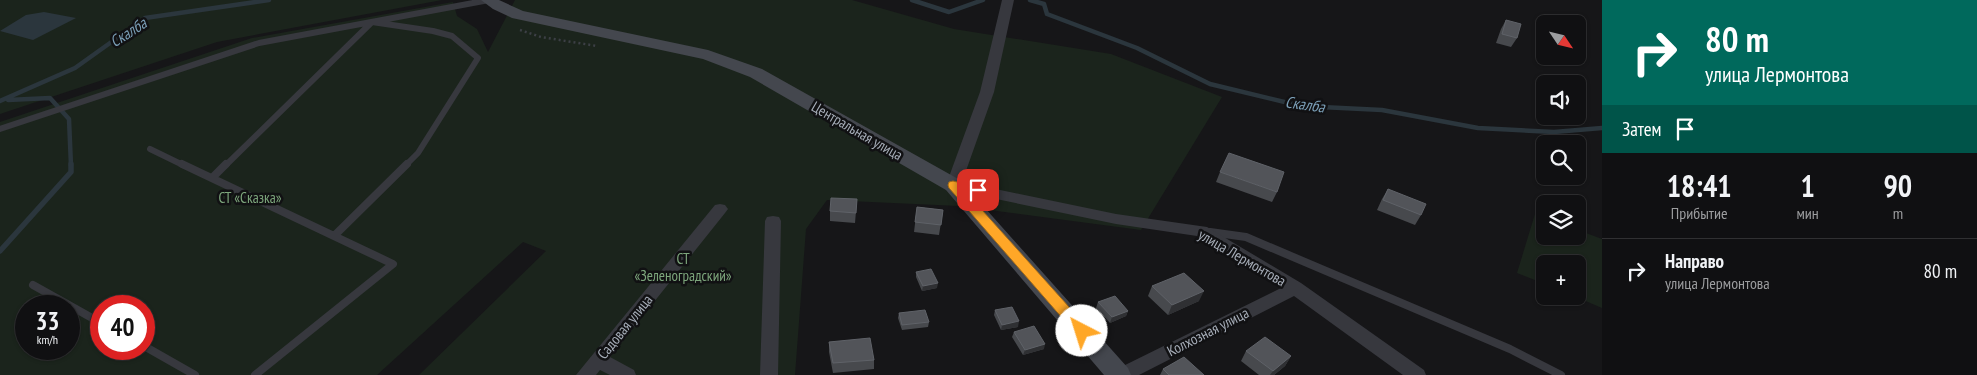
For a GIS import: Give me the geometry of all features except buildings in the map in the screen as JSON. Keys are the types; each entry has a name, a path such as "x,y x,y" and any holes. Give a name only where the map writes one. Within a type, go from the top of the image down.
{"street":[{"name":"Центральная улица","path":"489,0 516,21 708,55 756,73 953,185 1120,375"},
{"path":"953,185 987,92 1008,2"},
{"name":"улица Лермонтова","path":"953,185 1116,219 1201,231 1295,288 1417,375"},
{"name":"Садовая улица","path":"585,375 720,209"},
{"path":"769,375 773,221"},
{"name":"Колхозная улица","path":"1120,375 1295,288"},
{"path":"598,360 627,375"}],"lane":[{"path":"0,129 259,43 489,0"},
{"path":"212,178 372,22"},
{"path":"334,236 418,153 478,58 452,36 433,31 372,22"},
{"path":"150,148 393,264 255,375"},
{"path":"1201,231 1246,237 1510,349 1561,375"},
{"path":"33,285 90,317"},
{"path":"155,352 195,375"}],"path":[{"path":"516,21 541,36 599,47"}],"green space":[{"path":"0,0 442,0 217,42 0,114"},
{"path":"515,0 852,0 954,29 1111,54 1222,97 1141,230 959,206 827,200 806,229 795,375 419,375 546,251 523,242 377,375 0,375 0,122 252,38 453,2 457,16 477,29 488,52"},
{"path":"1535,214 1536,245 1586,245 1586,233 1602,239 1602,308 1586,301 1586,255 1536,255 1536,280 1517,273"}],"shaded area":[{"path":"44,12 76,18 33,40 0,31 26,15"}],"waterway":[{"name":"Скалба","path":"0,101 75,68 145,18 269,0"},
{"name":"Скалба","path":"912,0 949,12 983,0"},
{"name":"Скалба","path":"1030,0 1044,4 1047,14 1137,48 1210,84 1301,106 1382,110 1478,128 1554,132 1602,128"},
{"path":"8,100 50,98 69,119 71,166"},
{"path":"0,251 71,172 71,166"}],"route":[{"path":"978,190 953,185 1082,331"}],"park label":[{"name":"СТ «Сказка»","path":"250,198"},
{"name":"СТ «Зеленоградский»","path":"683,268"}]}
